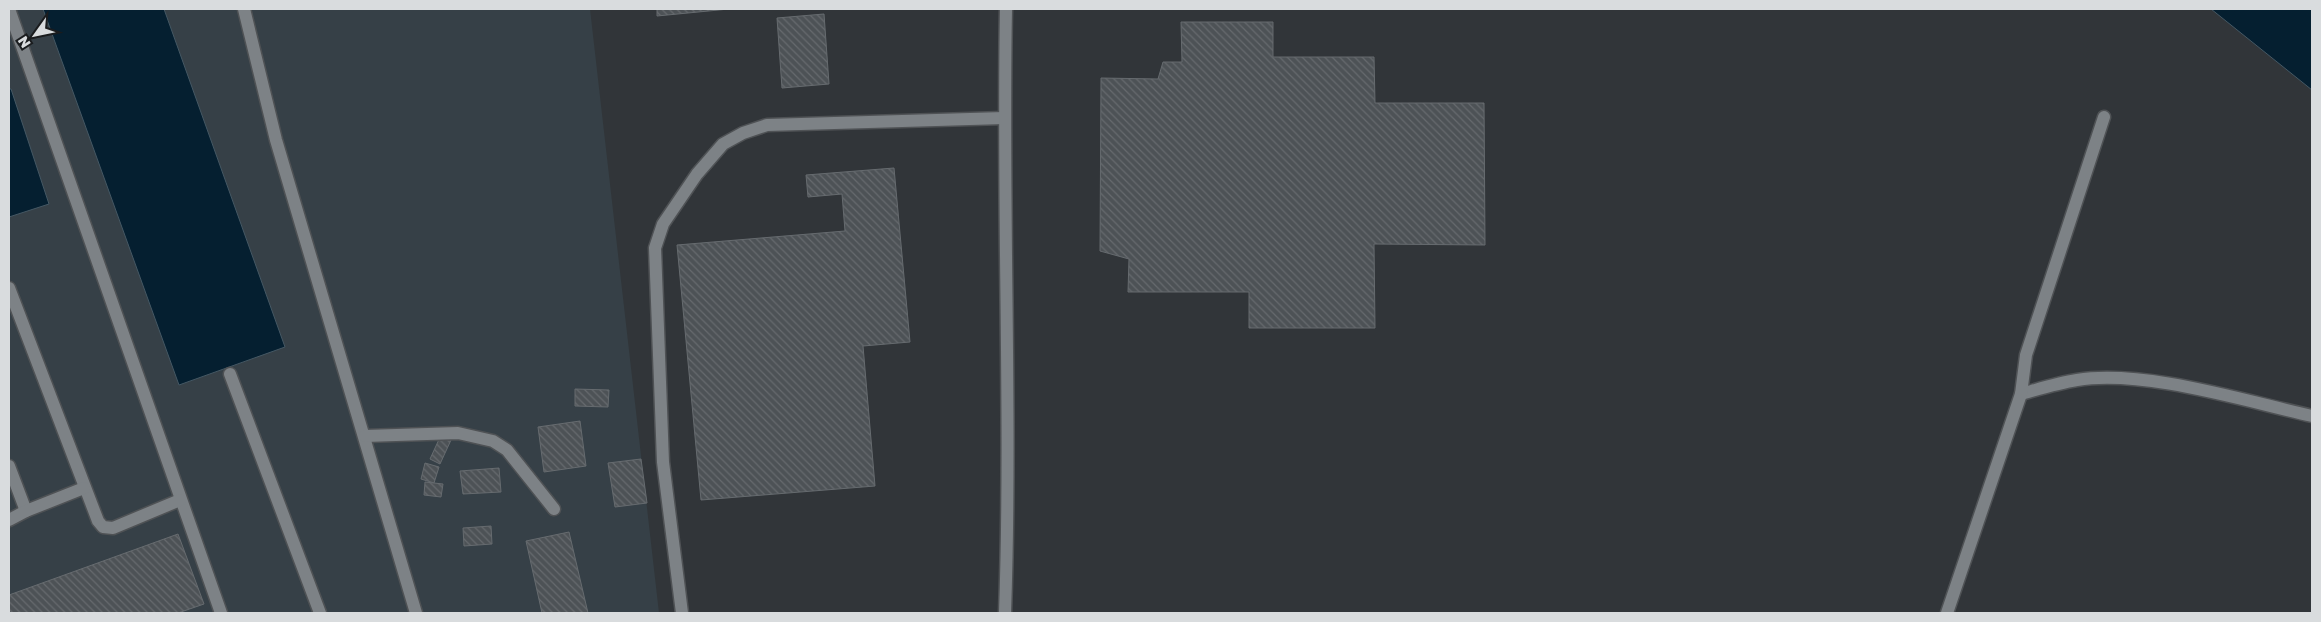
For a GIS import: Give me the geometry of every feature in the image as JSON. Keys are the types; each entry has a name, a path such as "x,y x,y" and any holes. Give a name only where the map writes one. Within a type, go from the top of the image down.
{"lane":[{"path":"9,9 221,613"},
{"path":"244,9 276,140 416,613"},
{"path":"1005,613 1009,504 1004,118 1006,9"},
{"path":"1947,613 2021,394 2026,355 2104,117"},
{"path":"682,613 663,462 655,248 663,224 697,174 724,144 743,133 767,125 1004,118"},
{"path":"9,288 98,521 104,527 113,528 180,500"},
{"path":"230,374 320,613"},
{"path":"2021,394 2077,380 2128,378 2192,389 2312,416"},
{"path":"365,436 458,433 493,441 507,450 554,509"},
{"path":"9,466 26,511"},
{"path":"9,520 26,511 84,488"}],"shaded area":[{"path":"9,9 590,9 659,613 9,613"}],"water":[{"path":"43,9 164,9 285,347 179,385"},
{"path":"2211,9 2312,9 2312,90"},
{"path":"9,89 11,89 49,204 9,217"}],"building":[{"path":"657,9 729,9 657,16"},
{"path":"824,14 829,84 782,88 777,18"},
{"path":"1181,22 1273,22 1273,57 1374,57 1375,103 1484,103 1485,245 1374,244 1375,328 1249,328 1249,292 1128,292 1129,259 1100,251 1101,78 1158,79 1163,62 1182,62"},
{"path":"894,168 910,342 863,346 875,486 701,500 677,245 845,231 842,194 808,197 806,175"},
{"path":"575,389 609,390 608,407 575,406"},
{"path":"580,421 586,466 544,472 538,427"},
{"path":"441,435 451,440 440,464 430,459"},
{"path":"641,459 647,503 615,507 608,463"},
{"path":"425,463 439,467 434,483 421,479"},
{"path":"499,468 501,492 463,494 460,471"},
{"path":"425,482 443,484 441,497 424,495"},
{"path":"491,526 492,544 464,546 463,528"},
{"path":"569,532 588,613 542,613 526,541"},
{"path":"178,534 204,604 178,613 9,613 9,595"}]}
